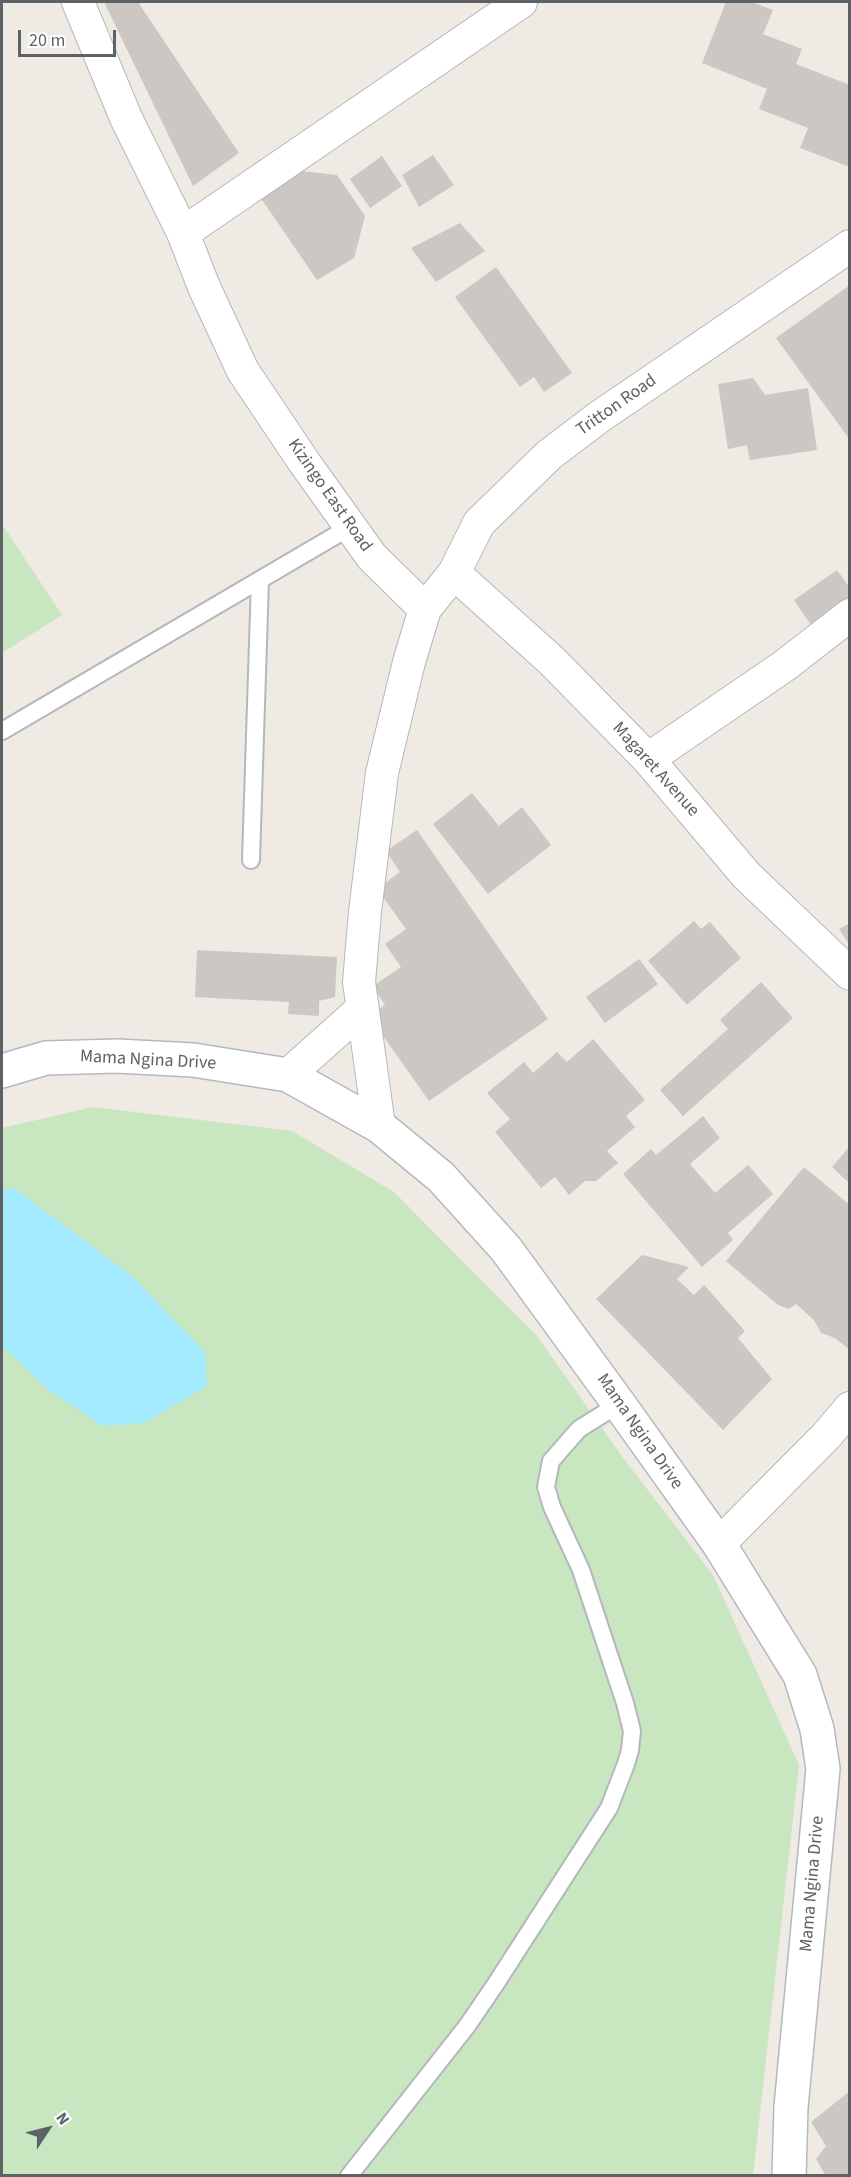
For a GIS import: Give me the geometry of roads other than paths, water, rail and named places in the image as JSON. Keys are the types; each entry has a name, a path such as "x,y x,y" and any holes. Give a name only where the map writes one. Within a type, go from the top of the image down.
{"street":[{"name":"Kizingo East Road","path":"78,2 126,118 183,233 204,287 243,371 372,557 425,609"},
{"path":"183,233 521,2"},
{"name":"Tritton Road","path":"425,609 454,573 479,523 549,455 599,417 849,246"},
{"name":"Magaret Avenue","path":"454,573 552,661 648,759 747,876 849,974"},
{"path":"380,1126 360,982 365,912 382,773 409,662 425,609"},
{"path":"648,759 784,666 849,615"},
{"path":"288,1075 362,1009"},
{"name":"Mama Ngina Drive","path":"2,1071 46,1058 117,1056 193,1060 288,1075 380,1126 441,1177 506,1250 719,1544 800,1675 817,1729 824,1769 791,2107 789,2175"},
{"path":"719,1544 827,1435 849,1408"}],"lane":[{"path":"2,731 350,527"},
{"path":"251,860 260,580"},
{"path":"349,2175 467,2026 495,1985 609,1808 626,1764 632,1731 625,1703 581,1570 552,1507 546,1487 551,1461 579,1429 619,1404"}],"water":[{"path":"14,1188 132,1276 205,1352 207,1386 144,1423 103,1426 51,1392 2,1346 2,1189"}]}
